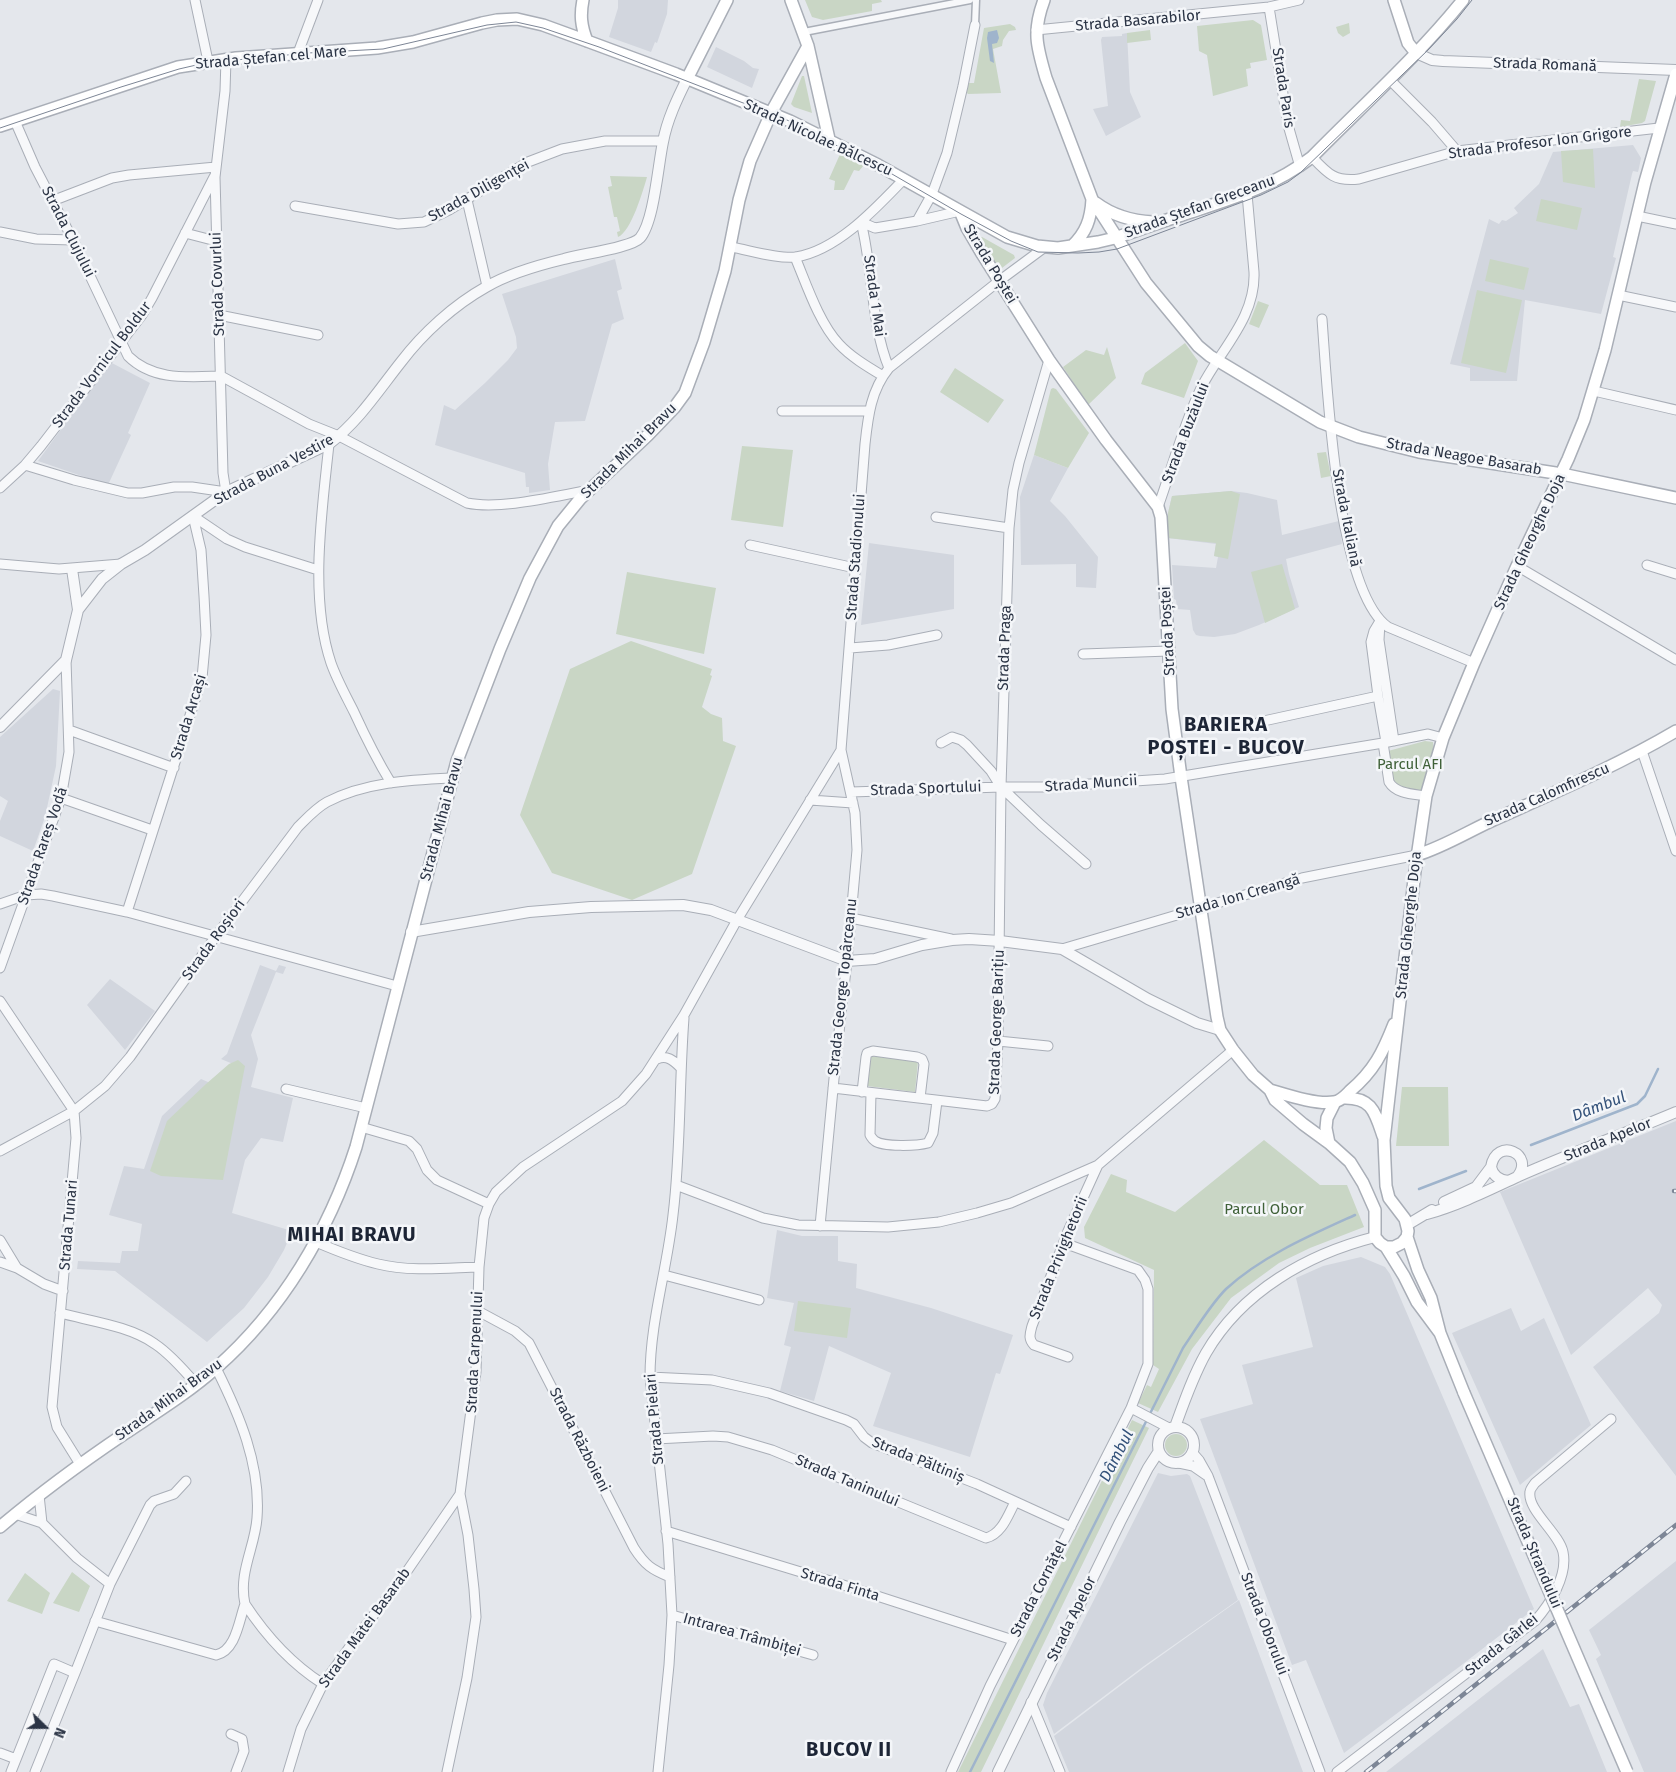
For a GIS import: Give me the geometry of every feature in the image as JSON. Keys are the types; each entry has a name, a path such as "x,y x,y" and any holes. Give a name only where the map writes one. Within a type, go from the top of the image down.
{"main road":[{"path":"582,0 580,20 587,41"},
{"path":"687,79 727,0"},
{"path":"791,0 808,46 829,139"},
{"path":"1036,30 1044,0"},
{"path":"1394,0 1408,42 1416,54"},
{"name":"Strada Ștefan Greceanu","path":"1115,238 1247,194 1282,178 1300,167 1416,54 1463,0"},
{"name":"Strada Ștefan cel Mare","path":"0,126 178,67 226,59 377,48 413,42 497,20 517,20"},
{"name":"Strada Nicolae Bălcescu","path":"517,20 543,25 587,41 771,113 829,139 1008,237 1028,244 1045,247 1072,246 1115,238"},
{"name":"Strada Neagoe Basarab","path":"1036,30 1040,58 1046,78 1092,199 1142,278 1204,352 1218,362 1330,426 1372,441 1419,452 1562,474 1676,498"},
{"name":"Strada Mihai Bravu","path":"0,1527 80,1464 196,1384 216,1368 248,1336 272,1307 297,1273 316,1242 343,1185 362,1127 452,778 481,695 540,557 568,511 648,435 674,408 685,393 713,312 731,246 744,180 771,113 808,46"},
{"name":"Strada Gheorghe Doja","path":"1407,1225 1402,1214 1389,1198 1386,1186 1384,1140 1417,855 1426,796 1443,738 1474,663 1580,432 1594,391 1637,216 1676,74"},
{"path":"1092,199 1101,206 1126,217 1158,223"},
{"path":"1072,246 1083,234 1087,226 1092,199"},
{"name":"Strada Poștei","path":"960,211 967,228 1049,360 1102,434 1158,507 1161,517 1171,694 1181,777 1214,1002 1220,1030 1233,1050 1253,1075 1270,1090 1280,1105 1328,1142 1350,1162 1367,1190 1375,1210 1376,1237"},
{"name":"Strada Calomfirescu","path":"1417,855 1432,850 1642,750 1676,731"},
{"name":"Strada Gheorghe Doja","path":"1339,1100 1363,1080 1376,1064 1400,1010"},
{"name":"Strada Poștei","path":"1270,1090 1299,1098 1339,1100"},
{"path":"1328,1142 1327,1118 1339,1100"},
{"name":"Strada Gheorghe Doja","path":"1339,1100 1361,1100 1372,1108 1376,1114 1384,1140"},
{"name":"Strada Ștrandului","path":"1407,1225 1407,1237 1431,1298 1440,1333 1464,1393 1627,1772"},
{"path":"1376,1237 1380,1244 1386,1247 1394,1247 1402,1243 1407,1237"},
{"name":"Strada Ștrandului","path":"1386,1247 1417,1302 1440,1333"}],"street":[{"path":"195,0 208,61"},
{"path":"298,53 318,0"},
{"path":"804,32 970,0"},
{"path":"917,221 932,195 947,153 975,25 976,0"},
{"name":"Strada Basarabilor","path":"1036,30 1270,7 1284,2 1299,0"},
{"name":"Strada Paris","path":"1270,7 1288,125 1300,167"},
{"name":"Strada Romană","path":"1416,54 1432,60 1443,61 1676,70"},
{"name":"Strada Covurlui","path":"221,376 214,176 225,91 226,59"},
{"path":"663,141 668,122 687,79"},
{"path":"1390,80 1432,122 1457,151"},
{"name":"Strada Clujului","path":"15,121 128,356 136,364 172,377 221,376"},
{"name":"Strada Profesor Ion Grigore","path":"1312,157 1328,174 1336,178 1348,180 1359,179 1457,151 1660,128"},
{"name":"Strada Diligenței","path":"295,206 398,224 413,224 436,217 528,162 562,149 580,144 605,141 663,141"},
{"name":"Strada Buna Vestire","path":"66,660 78,610 102,579 226,492 329,444 340,436 366,409 417,343 449,313 488,286 540,265 636,242 642,236 650,215 663,141"},
{"path":"52,200 112,178 216,167"},
{"name":"Strada Vornicul Boldur","path":"0,488 24,465 142,315 214,176"},
{"path":"731,246 772,255 795,257 828,244 861,222 904,179"},
{"name":"Strada Buzăului","path":"1158,507 1195,401 1206,379 1243,320 1252,296 1255,284 1247,194"},
{"path":"467,200 483,274 488,286"},
{"path":"861,222 875,228 960,211"},
{"path":"1637,216 1676,224"},
{"name":"Strada 1 Mai","path":"861,222 886,372"},
{"path":"0,232 36,239 73,240"},
{"path":"185,233 216,240"},
{"name":"Strada Stadionului","path":"737,920 841,750 865,444 869,411 873,397 886,372 999,281 1045,247"},
{"path":"795,257 810,293 831,334 849,353 886,372"},
{"path":"1618,295 1676,307"},
{"path":"219,315 318,335"},
{"name":"Strada Italiană","path":"1322,319 1330,426 1349,544 1367,600 1380,621"},
{"name":"Strada Praga","path":"1000,941 1001,787 1009,528 1019,463 1049,360"},
{"path":"24,465 128,493 142,493 174,487 192,487 226,492 223,473 221,376 309,424 340,436 458,499 479,505 536,500 590,490"},
{"path":"1594,391 1676,410"},
{"path":"782,411 869,411"},
{"path":"329,444 318,570 323,625 331,663 365,735 391,783"},
{"path":"193,516 227,539 245,547 318,570"},
{"name":"Strada Arcași","path":"126,912 202,678 206,635 201,550 193,516"},
{"path":"936,517 1009,528"},
{"path":"750,545 855,568"},
{"path":"0,564 32,568 72,569 121,564"},
{"path":"1647,565 1676,574"},
{"path":"1517,566 1676,660"},
{"path":"72,569 78,610"},
{"path":"1380,621 1406,635 1474,663"},
{"path":"1380,621 1374,631 1371,642 1378,696 1388,742"},
{"path":"1380,621 1379,640 1388,742 1389,782 1391,786 1401,792 1426,796"},
{"path":"850,648 888,645 937,635"},
{"path":"1083,654 1168,651"},
{"path":"0,727 66,660"},
{"name":"Strada Rareș Vodă","path":"0,968 61,798 69,752 66,660"},
{"path":"1259,722 1378,696"},
{"path":"69,730 174,768"},
{"name":"Strada Muncii","path":"1001,787 1045,787 1181,777 1428,734 1443,738"},
{"path":"941,743 952,737 961,740 991,771 1001,787 1086,864"},
{"name":"Strada George Topârceanu","path":"820,1226 833,1088 848,961 857,837 851,792 841,750"},
{"path":"1642,750 1676,851"},
{"name":"Strada Roșiori","path":"0,1151 74,1111 105,1086 130,1057 216,936 298,827 310,814 326,803 344,795 391,783 452,778"},
{"name":"Strada Sportului","path":"851,792 1001,787"},
{"path":"61,798 152,830"},
{"path":"810,800 853,803"},
{"name":"Strada Ion Creangă","path":"1062,949 1302,878 1417,855"},
{"path":"0,904 26,895 41,894 53,896 126,912 397,986"},
{"path":"411,932 529,912 591,907 690,906 711,910 848,961 875,959 952,940 969,938 1000,941 1062,949 1148,998 1197,1023 1220,1030"},
{"path":"851,918 952,940"},
{"name":"Strada Pielari","path":"658,1772 669,1666 672,1615 666,1532 650,1377 650,1358 654,1321 670,1240 676,1184 680,1067 684,1015 737,920"},
{"name":"Strada George Barițiu","path":"937,1100 987,1106 992,1104 996,1093 1000,941"},
{"name":"Strada Tunari","path":"0,1001 74,1111 76,1138 52,1407 54,1419 69,1448 80,1464"},
{"name":"Strada Carpenului","path":"447,1772 467,1678 476,1617 468,1535 460,1494 476,1372 479,1267 484,1218 496,1192 523,1167 622,1101 638,1084 684,1015"},
{"path":"998,1040 1048,1046"},
{"path":"676,1184 763,1218 798,1225 888,1227 948,1220 1011,1203 1098,1165 1233,1050"},
{"path":"833,1088 867,1092 937,1100 933,1133 928,1143 922,1145 885,1145 872,1140 870,1134 867,1092 866,1056 869,1051 922,1059 924,1064 920,1098"},
{"path":"656,1059 666,1057 680,1067"},
{"path":"286,1089 366,1108"},
{"name":"Strada Apelor","path":"1427,1214 1478,1196 1513,1179 1676,1112"},
{"path":"362,1127 409,1141 417,1149 427,1170 437,1180 489,1204"},
{"path":"1507,1150 1519,1156 1522,1166 1522,1170 1513,1179 1503,1181 1495,1176 1491,1167 1496,1155 1507,1150"},
{"name":"Strada Privighetorii","path":"1068,1357 1034,1346 1030,1341 1030,1336 1032,1326 1064,1243 1098,1165"},
{"name":"Strada Apelor","path":"1522,1166 1540,1168"},
{"name":"Strada Apelor","path":"1407,1225 1442,1204 1476,1187 1491,1167"},
{"path":"1167,1461 1159,1451 1158,1440 1161,1435 1172,1428 1207,1351 1230,1321 1256,1295 1276,1279 1312,1259 1347,1245 1376,1237"},
{"path":"0,1240 17,1268"},
{"path":"316,1242 356,1258 380,1265 404,1268 479,1267"},
{"name":"Strada Cornățel","path":"951,1772 990,1686 1132,1409 1148,1364 1148,1289 1145,1280 1138,1270 1064,1243"},
{"path":"0,1262 17,1268 44,1284 63,1291"},
{"path":"664,1275 759,1300"},
{"name":"Strada Războieni","path":"478,1311 515,1331 529,1343 634,1548 644,1563 654,1571 670,1577"},
{"path":"60,1314 128,1330 144,1338 162,1349 196,1384"},
{"path":"216,1368 234,1406 256,1475 257,1517 243,1576 245,1604 280,1650 323,1684"},
{"name":"Strada Păltiniș","path":"650,1377 685,1378 732,1384 769,1393 811,1408 854,1424 864,1437 872,1443 977,1484 1071,1528"},
{"path":"1132,1409 1172,1428 1186,1430"},
{"path":"1179,1462 1184,1461 1192,1452 1193,1441 1186,1430 1181,1410"},
{"name":"Strada Gârlei","path":"1337,1772 1535,1621 1545,1610 1559,1586 1564,1553 1558,1540 1530,1500 1530,1491 1535,1483 1611,1419"},
{"name":"Strada Taninului","path":"656,1439 728,1437 772,1450 986,1538 998,1531 1015,1502"},
{"name":"Strada Apelor","path":"998,1772 1148,1468 1159,1451"},
{"name":"Strada Oborului","path":"1192,1452 1202,1463 1208,1476 1320,1772"},
{"path":"1148,1468 1167,1461 1179,1462 1193,1466 1208,1476"},
{"path":"35,1772 110,1584 150,1505 154,1501 174,1494 186,1481"},
{"name":"Strada Matei Basarab","path":"288,1772 301,1729 323,1684 358,1634 403,1577 460,1494"},
{"path":"39,1495 42,1523"},
{"path":"15,1514 42,1523 77,1558 110,1584"},
{"name":"Strada Finta","path":"666,1532 836,1583 1013,1640"},
{"path":"95,1621 216,1655 228,1650 245,1604"},
{"name":"Intrarea Trâmbiței","path":"672,1615 813,1655"},
{"path":"10,1772 54,1664 75,1673"},
{"path":"1031,1702 1060,1772"},
{"path":"231,1734 242,1739 244,1746 236,1772"},
{"path":"0,1753 16,1758"}],"shaded area":[{"path":"618,0 668,0 667,14 657,43 655,42 651,52 609,37 618,8"},
{"path":"1127,33 1130,92 1141,117 1106,136 1093,109 1108,106 1101,40 1102,37 1122,36 1122,34"},
{"path":"716,47 744,61 753,68 759,69 752,88 707,67"},
{"path":"1633,145 1641,158 1638,172 1633,171 1632,174 1613,257 1616,258 1601,314 1525,300 1517,381 1470,381 1470,368 1450,364 1489,219 1499,224 1502,220 1506,221 1518,213 1514,208 1539,184 1553,152"},
{"path":"615,259 622,289 617,291 624,319 612,324 585,421 555,422 548,464 550,490 529,493 529,487 526,487 525,473 435,445 444,405 455,410 508,360 517,348 516,337 502,294"},
{"path":"110,362 150,383 128,433 131,435 108,485 38,461"},
{"path":"1034,455 1068,468 1050,501 1065,516 1098,557 1096,588 1076,587 1076,564 1021,565 1020,497"},
{"path":"1231,491 1277,500 1282,535 1339,521 1342,544 1286,559 1299,607 1235,634 1214,637 1200,636 1196,635 1193,630 1190,610 1177,609 1176,600 1174,599 1172,565 1216,568 1218,557 1214,556 1216,544 1168,538 1168,513 1172,496"},
{"path":"869,543 954,555 954,609 861,625"},
{"path":"53,689 60,691 56,766 45,817 33,851 0,836 0,821 8,801 0,796 0,737"},
{"path":"260,965 276,971 279,965 286,967 283,974 276,972 251,1035 258,1059 251,1087 293,1098 283,1142 261,1138 245,1160 232,1213 292,1231 284,1250 268,1277 244,1308 207,1342 115,1271 77,1269 78,1261 120,1263 122,1251 138,1251 142,1224 109,1215 124,1166 144,1169 162,1116 201,1079 236,1094 238,1066 221,1059 227,1054"},
{"path":"110,979 155,1011 125,1050 87,1005"},
{"path":"1676,1121 1676,1476 1593,1367 1659,1313 1662,1305 1648,1288 1571,1355 1500,1192"},
{"path":"777,1230 802,1236 838,1236 838,1261 857,1264 856,1288 931,1308 1013,1335 1000,1374 996,1373 970,1457 873,1426 891,1373 829,1346 814,1401 780,1391 791,1347 784,1345 794,1303 767,1298"},
{"path":"1361,1257 1385,1267 1390,1274 1534,1609 1344,1753 1306,1660 1292,1665 1200,1419 1253,1404 1242,1365 1313,1347 1296,1278 1323,1266"},
{"path":"1511,1308 1521,1331 1544,1318 1591,1425 1520,1485 1452,1333"},
{"path":"1158,1473 1171,1476 1187,1474 1190,1476 1238,1600 1144,1666 1054,1734 1043,1705 1047,1693"},
{"path":"1676,1561 1676,1772 1644,1772 1596,1659 1601,1655 1589,1630"},
{"path":"1239,1600 1303,1772 1069,1772 1054,1736 1145,1667"},
{"path":"1543,1649 1570,1707 1579,1704 1607,1772 1386,1772"}],"green space":[{"path":"805,0 881,0 882,2 872,4 872,11 823,20 812,17"},
{"path":"1253,20 1261,25 1267,60 1250,63 1251,68 1246,69 1248,86 1213,96 1207,55 1199,51 1197,26"},
{"path":"1349,23 1350,33 1343,37 1338,33 1336,27"},
{"path":"1010,24 1016,30 1009,31 1003,40 1002,46 993,49 1001,93 968,94 966,92 969,83 974,83 984,28"},
{"path":"1150,30 1151,40 1127,43 1127,33"},
{"path":"802,76 804,76 812,113 794,107 791,104"},
{"path":"1639,79 1656,81 1645,121 1620,127 1621,120 1630,121"},
{"path":"1593,149 1595,188 1563,182 1561,151"},
{"path":"841,152 864,165 859,171 854,170 844,190 834,190 835,181 829,179"},
{"path":"610,176 647,177 632,220 623,234 618,237 617,232 620,231 617,217 614,217 608,187 612,186"},
{"path":"1541,199 1582,208 1577,230 1536,221"},
{"path":"979,237 1014,255 1015,258 998,271 978,240"},
{"path":"1490,259 1529,268 1524,290 1485,281"},
{"path":"1477,290 1522,300 1506,373 1461,363"},
{"path":"1258,301 1269,305 1259,328 1249,324"},
{"path":"1185,343 1198,361 1184,398 1141,384 1145,373"},
{"path":"1107,347 1116,378 1088,405 1063,367 1086,350 1104,355"},
{"path":"955,368 1004,400 988,423 940,392"},
{"path":"1051,389 1056,389 1089,433 1068,468 1034,455"},
{"path":"742,446 793,450 783,527 731,520"},
{"path":"1326,452 1331,476 1321,478 1317,453"},
{"path":"1231,491 1240,494 1228,559 1214,556 1216,543 1168,538 1168,513 1172,496"},
{"path":"1282,564 1295,609 1265,623 1251,572"},
{"path":"627,572 716,588 704,654 616,634"},
{"path":"631,641 712,669 710,675 712,676 702,707 711,714 722,718 723,741 736,746 692,874 632,900 552,873 520,815 570,669"},
{"name":"Parcul AFI","path":"1425,741 1433,742 1434,750 1423,792 1405,790 1394,784 1388,751"},
{"path":"871,1056 918,1061 915,1092 867,1086"},
{"path":"238,1060 245,1066 223,1180 161,1176 150,1171 167,1121 229,1064"},
{"path":"1402,1087 1448,1087 1449,1146 1396,1146"},
{"name":"Parcul Obor","path":"1264,1140 1320,1185 1347,1185 1364,1227 1310,1248 1279,1263 1231,1298 1192,1349 1158,1412 1138,1403 1147,1385 1151,1387 1159,1369 1153,1365 1154,1270 1085,1238 1084,1227 1111,1174 1127,1180 1126,1192 1175,1212"},
{"path":"798,1301 851,1308 847,1338 794,1331"},
{"path":"1132,1420 1149,1428 981,1772 958,1772"},
{"path":"1176,1434 1186,1441 1187,1445 1180,1455 1176,1456 1166,1449 1165,1445 1172,1435"},
{"path":"72,1572 90,1586 79,1612 53,1603"},
{"path":"25,1573 50,1593 42,1614 7,1601"}],"water":[{"path":"997,30 999,38 997,43 992,44 994,63 990,61 987,38 988,32"}],"waterway":[{"name":"Dâmbul","path":"1531,1145 1637,1104 1645,1096 1658,1069"},
{"name":"Dâmbul","path":"1419,1189 1466,1171"},
{"name":"Dâmbul","path":"970,1772 1183,1348 1203,1317 1226,1289 1255,1266 1321,1230 1355,1215"}],"tram line":[{"path":"0,128 121,87 205,63 308,53 383,49 487,25 516,22 543,28 599,47 787,120 892,174 1011,241 1038,252 1099,252 1117,249 1261,195 1288,182 1300,173 1428,50 1472,0"}],"railway":[{"path":"1366,1772 1676,1525"}],"district":[{"name":"BARIERA POȘTEI - BUCOV","path":"1226,736"},
{"name":"MIHAI BRAVU","path":"352,1235"},
{"name":"BUCOV II","path":"849,1750"}]}
